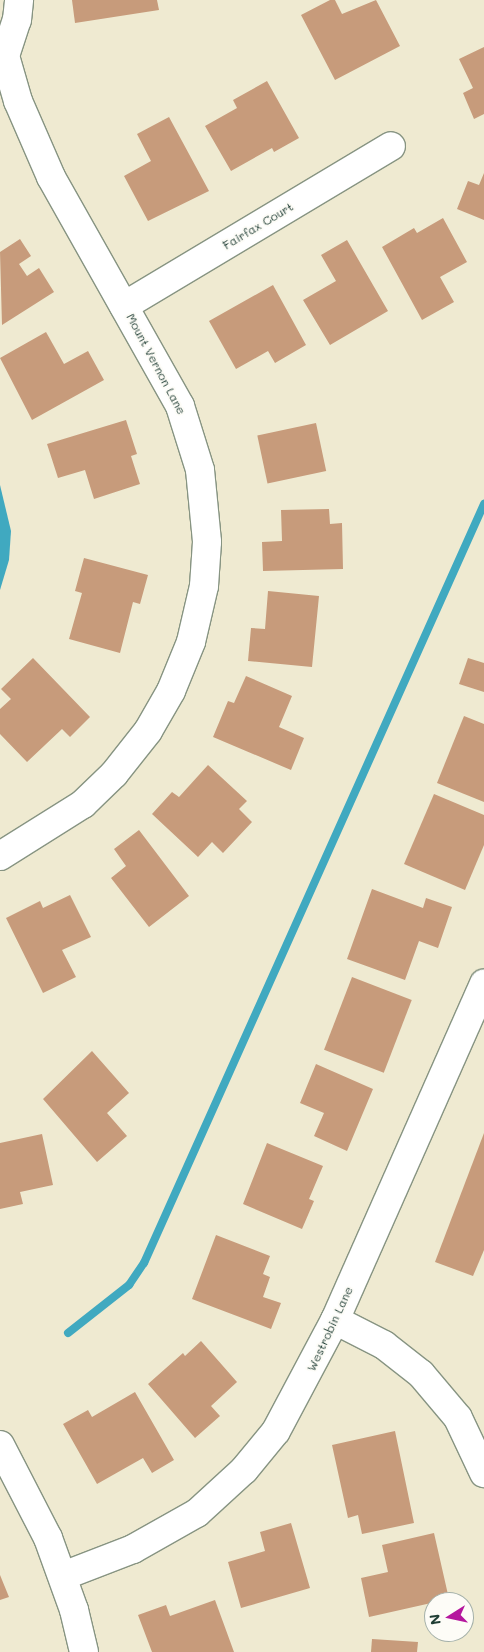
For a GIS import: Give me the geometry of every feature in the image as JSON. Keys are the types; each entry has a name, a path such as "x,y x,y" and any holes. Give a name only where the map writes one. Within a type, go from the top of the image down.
{"street":[{"name":"Mount Vernon Lane","path":"0,856 83,804 132,754 171,691 199,614 207,542 204,492 196,449 180,406 73,219 33,139 2,53 17,20 19,0"},
{"name":"Fairfax Court","path":"124,306 391,146"},
{"name":"Westrobin Lane","path":"63,1576 156,1537 197,1512 228,1486 260,1452 284,1418 335,1320 484,984"},
{"path":"335,1320 384,1345 421,1374 458,1418 484,1473"},
{"path":"0,1445 31,1503 63,1576 84,1652"}],"water":[{"path":"0,485 11,531 9,560 0,590"}],"building":[{"path":"72,0 157,0 159,10 75,23"},
{"path":"330,0 335,0 342,14 376,0 400,46 335,80 301,15"},
{"path":"484,47 484,114 474,119 463,93 473,88 459,59"},
{"path":"267,81 299,138 274,152 272,148 231,171 205,126 237,108 233,100"},
{"path":"169,117 209,191 148,221 124,176 151,161 137,134"},
{"path":"484,173 484,220 457,209 468,181 479,185"},
{"path":"443,218 467,262 440,277 454,302 422,320 382,247 414,228 417,233"},
{"path":"20,239 31,256 19,264 27,276 39,268 54,292 2,325 0,252"},
{"path":"347,240 388,311 330,345 303,300 336,281 321,255"},
{"path":"273,285 306,345 275,363 268,351 236,369 209,321"},
{"path":"46,332 64,364 88,351 104,380 32,420 0,358"},
{"path":"126,420 137,454 131,456 140,484 94,499 85,470 58,478 47,444"},
{"path":"316,423 326,471 267,483 257,435"},
{"path":"329,509 330,524 342,523 343,569 263,571 262,542 282,541 281,510"},
{"path":"84,558 148,575 140,604 133,602 120,653 69,639 82,593 75,591"},
{"path":"268,591 319,596 312,667 248,661 251,628 265,629"},
{"path":"33,658 90,717 70,737 62,729 27,762 0,734 0,709 11,699 1,689"},
{"path":"468,658 484,663 484,692 459,684"},
{"path":"246,676 292,696 279,727 304,738 291,770 213,737 228,701 234,703"},
{"path":"464,716 484,724 484,802 437,783"},
{"path":"208,765 247,801 239,809 252,822 223,853 212,842 198,857 152,814 172,792 179,797"},
{"path":"434,794 484,815 484,845 465,890 404,864"},
{"path":"139,830 189,896 149,927 111,878 126,866 114,849"},
{"path":"372,889 423,908 426,898 452,907 438,948 419,941 405,980 347,959"},
{"path":"70,895 91,937 62,950 76,977 43,993 6,918 40,901 43,908"},
{"path":"352,977 412,1000 384,1073 324,1050"},
{"path":"92,1051 129,1093 107,1113 127,1136 97,1162 43,1099"},
{"path":"316,1064 373,1089 347,1151 314,1136 324,1113 300,1103"},
{"path":"484,1133 484,1250 473,1276 435,1262"},
{"path":"42,1134 53,1185 20,1192 23,1204 0,1209 0,1143"},
{"path":"267,1143 323,1166 309,1199 314,1201 302,1229 243,1204"},
{"path":"216,1235 270,1256 263,1274 270,1277 263,1297 281,1303 271,1329 192,1299"},
{"path":"201,1341 237,1382 211,1406 220,1416 195,1438 148,1384 183,1353 185,1356"},
{"path":"135,1392 174,1460 152,1473 143,1458 97,1484 63,1424 88,1410 92,1417"},
{"path":"395,1431 414,1523 362,1534 358,1515 348,1518 332,1445"},
{"path":"291,1523 310,1588 241,1608 228,1562 265,1551 260,1532"},
{"path":"434,1533 447,1592 424,1592 424,1605 369,1617 361,1578 388,1572 382,1545"},
{"path":"0,1575 9,1597 0,1600"},
{"path":"215,1600 234,1652 152,1652 138,1615 166,1605 170,1616"},
{"path":"372,1639 418,1642 417,1652 371,1652"}],"waterway":[{"path":"68,1333 129,1285 144,1263 484,504"}]}
